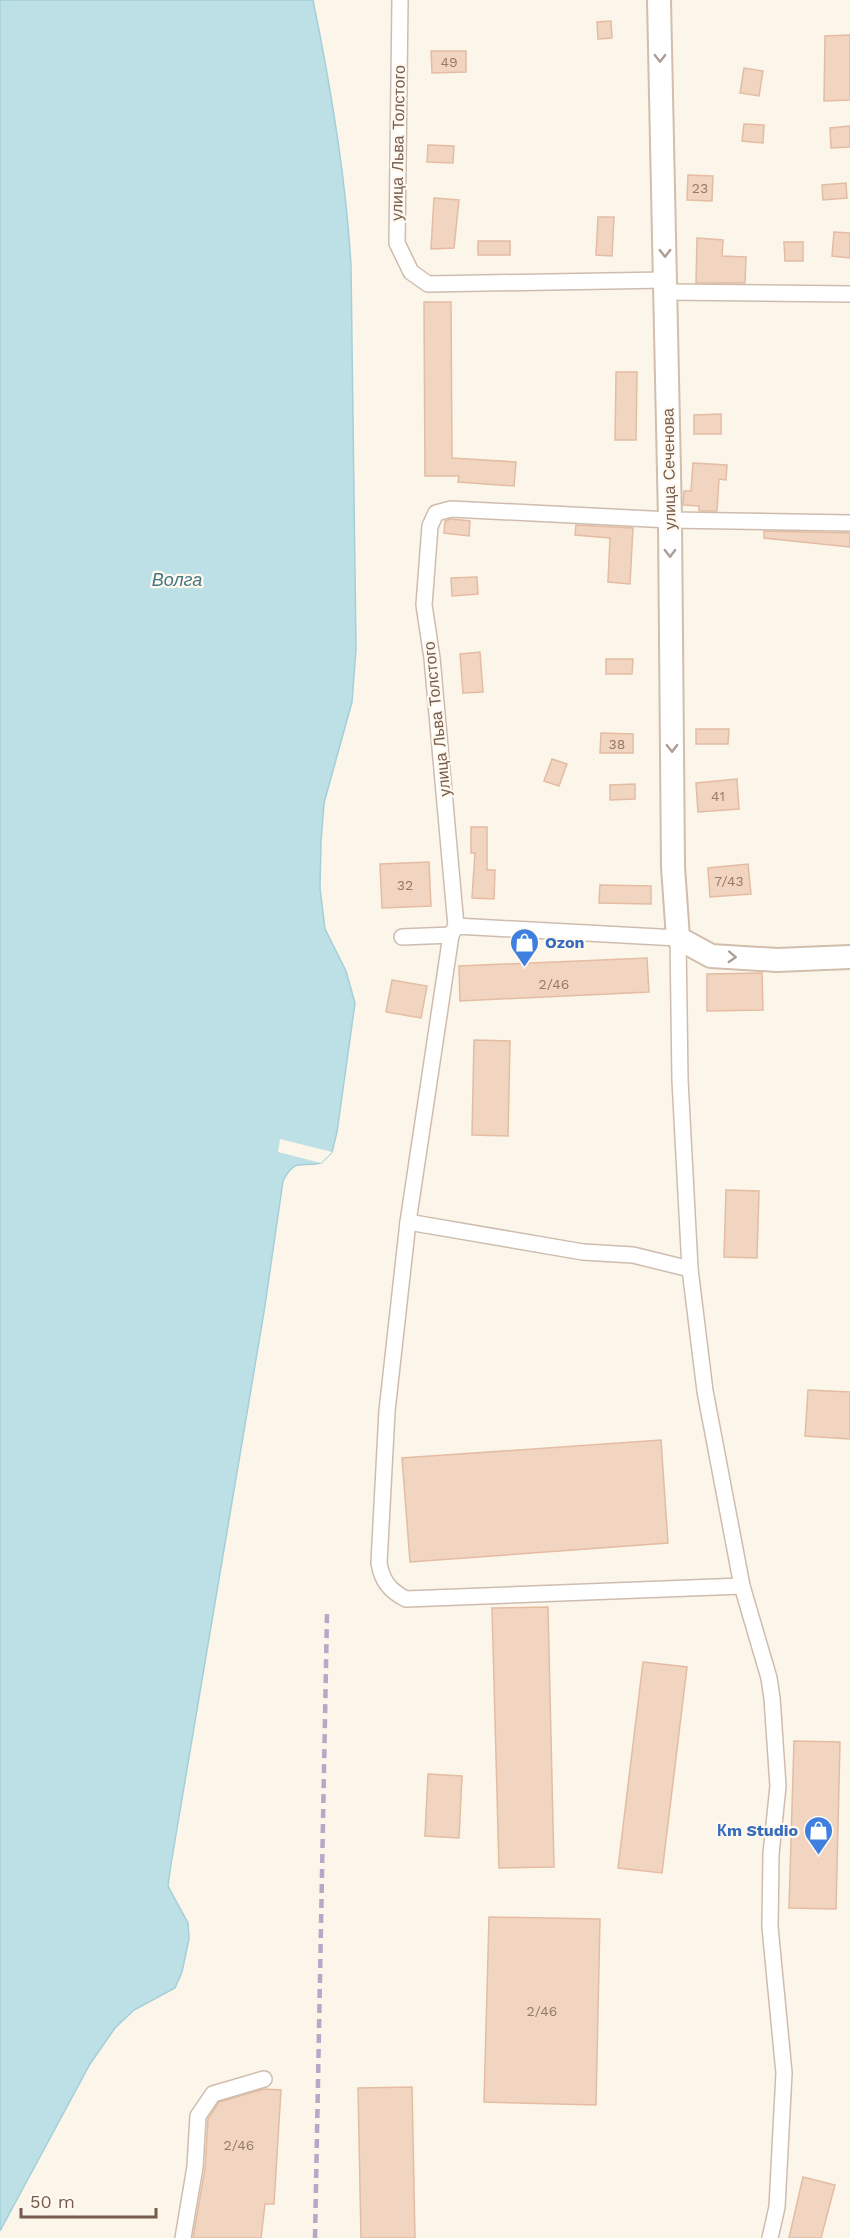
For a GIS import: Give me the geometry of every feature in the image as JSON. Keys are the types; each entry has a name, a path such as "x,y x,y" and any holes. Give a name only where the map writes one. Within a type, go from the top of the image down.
{"main road":[{"name":"улица Сеченова","path":"659,0 670,520 673,867 678,938"},
{"path":"678,938 711,956 777,960 850,957"}],"street":[{"name":"улица Льва Толстого","path":"400,0 397,243 404,262 418,279 428,284 665,286"},
{"path":"665,286 850,294"},
{"name":"улица Льва Толстого","path":"670,520 451,509 436,513 430,526 424,605 432,658 454,930 408,1222 387,1411 379,1563 387,1586 406,1599 742,1586"},
{"path":"670,520 850,523"},
{"path":"402,937 454,930 678,938 680,1080 690,1269 705,1391 742,1586 769,1678 778,1786 771,1854 770,1927 784,2073 777,2207 770,2238"},
{"path":"408,1222 571,1250 633,1255 690,1269"},
{"path":"183,2238 195,2167 198,2116 213,2094 264,2079"}],"water":[{"name":"Волга","path":"0,0 313,0 337,132 351,266 356,649 352,702 324,803 320,888 325,929 346,971 355,1003 337,1132 332,1152 321,1163 295,1166 283,1181 264,1312 168,1886 188,1923 189,1939 182,1972 175,1988 134,2010 115,2028 90,2064 0,2231"}],"pier":[{"path":"280,1139 332,1152 321,1163 278,1152"}],"building":[{"path":"611,21 612,38 598,39 597,22"},
{"path":"850,35 850,100 824,101 825,36"},
{"path":"431,51 466,51 466,72 432,73"},
{"path":"744,68 763,71 759,96 740,93"},
{"path":"744,124 764,125 763,143 742,141"},
{"path":"850,126 850,147 831,148 830,128"},
{"path":"428,145 454,146 453,163 427,162"},
{"path":"688,175 713,176 712,201 687,200"},
{"path":"846,183 847,198 823,200 822,185"},
{"path":"434,198 459,200 454,248 431,249"},
{"path":"598,217 614,217 612,256 596,255"},
{"path":"834,232 850,233 850,258 832,256"},
{"path":"697,238 723,240 722,256 746,257 745,283 696,283"},
{"path":"478,241 510,241 510,255 478,255"},
{"path":"784,242 803,242 803,261 785,261"},
{"path":"424,302 451,302 452,458 516,462 514,486 458,482 459,476 425,476"},
{"path":"616,372 637,372 636,440 615,440"},
{"path":"721,414 721,434 694,434 694,415"},
{"path":"693,463 727,465 726,480 719,479 717,511 699,511 699,506 683,505 684,491 691,491"},
{"path":"451,519 470,521 469,536 444,533 445,521"},
{"path":"576,525 633,528 630,584 608,582 610,538 575,535"},
{"path":"764,531 850,533 850,547 764,538"},
{"path":"477,577 478,594 452,596 451,578"},
{"path":"480,652 483,692 463,693 460,654"},
{"path":"606,659 633,659 632,674 606,674"},
{"path":"696,729 729,729 728,744 696,744"},
{"path":"601,733 633,734 633,753 600,753"},
{"path":"552,759 567,764 559,786 544,781"},
{"path":"737,779 739,809 698,812 696,783"},
{"path":"635,784 635,799 610,800 610,785"},
{"path":"471,827 487,827 487,870 495,870 494,899 472,898 475,853 471,853"},
{"path":"429,862 431,906 382,908 380,864"},
{"path":"748,864 751,894 710,897 708,868"},
{"path":"600,885 651,886 651,904 599,903"},
{"path":"647,958 649,992 460,1001 459,966"},
{"path":"762,973 763,1010 707,1011 707,974"},
{"path":"392,980 427,986 421,1018 386,1012"},
{"path":"474,1040 510,1041 508,1136 472,1135"},
{"path":"726,1190 759,1191 757,1258 724,1257"},
{"path":"808,1390 850,1392 850,1439 805,1436"},
{"path":"661,1440 668,1543 410,1562 402,1458"},
{"path":"548,1607 554,1867 499,1868 492,1608"},
{"path":"643,1662 687,1667 662,1873 618,1868"},
{"path":"794,1741 840,1742 836,1909 789,1908"},
{"path":"428,1774 462,1776 459,1838 425,1836"},
{"path":"489,1917 600,1919 596,2105 484,2102"},
{"path":"412,2087 415,2238 361,2238 358,2088"},
{"path":"264,2089 281,2090 274,2204 265,2204 261,2238 193,2238 205,2169 208,2119 219,2102"},
{"path":"803,2177 835,2185 821,2238 789,2238"}],"railway":[{"path":"315,2238 327,1614"}],"place":[{"name":"Ozon","path":"524,968"},
{"name":"Кm Studio","path":"819,1856"}]}
